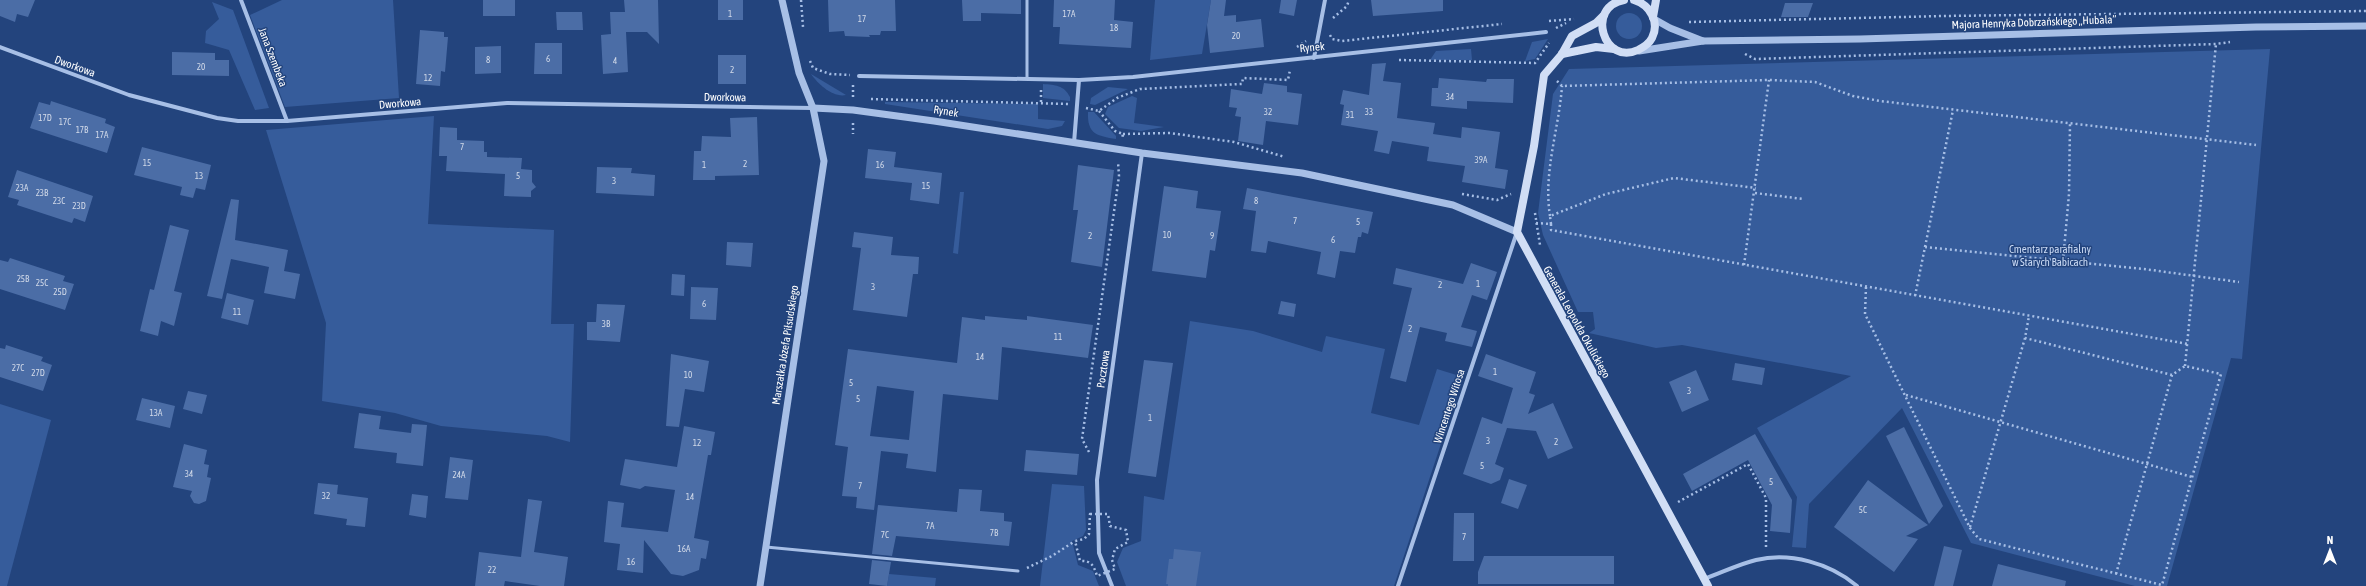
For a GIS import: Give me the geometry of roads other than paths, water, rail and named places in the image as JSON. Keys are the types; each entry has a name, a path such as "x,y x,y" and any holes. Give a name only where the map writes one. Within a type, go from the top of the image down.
{"main road":[{"path":"1516,232 1534,146 1544,75 1562,54 1572,36 1596,23 1614,4 1624,0"},
{"path":"1634,0 1644,5 1654,18"},
{"path":"1562,54 1596,47 1634,52 1650,41 1655,30 1654,18 1656,0"},
{"path":"1604,15 1602,21 1602,32 1607,42 1616,50"},
{"name":"Generała Leopolda Okulickiego","path":"1516,232 1706,582"}],"street":[{"name":"Jana Szembeka","path":"241,0 287,121"},
{"name":"Marszałka Józefa Piłsudskiego","path":"760,586 824,161 814,108 799,73 782,0"},
{"path":"1314,58 1325,0"},
{"name":"Majora Henryka Dobrzańskiego „Hubala”","path":"1654,18 1670,28 1703,41"},
{"name":"Majora Henryka Dobrzańskiego „Hubala”","path":"1634,52 1703,41 1876,38 2256,26 2366,26"},
{"name":"Rynek","path":"860,76 1079,80 1179,73 1546,32"},
{"name":"Dworkowa","path":"0,47 129,95 217,118 238,121 287,121 507,103 814,108"},
{"path":"1074,143 1079,80"},
{"name":"Rynek","path":"814,108 853,110 1074,143 1302,173 1453,205 1516,232"},
{"name":"Pocztowa","path":"1112,586 1099,553 1098,480 1142,152"},
{"name":"Wincentego Witosa","path":"1398,586 1516,232"},
{"path":"1706,582 1756,560 1789,556 1822,566 1857,586"}],"lane":[{"path":"1027,0 1027,78"},
{"path":"766,547 1018,571"}],"park label":[{"name":"Cmentarz parafialny w Starych Babicach","path":"2050,255"}]}
